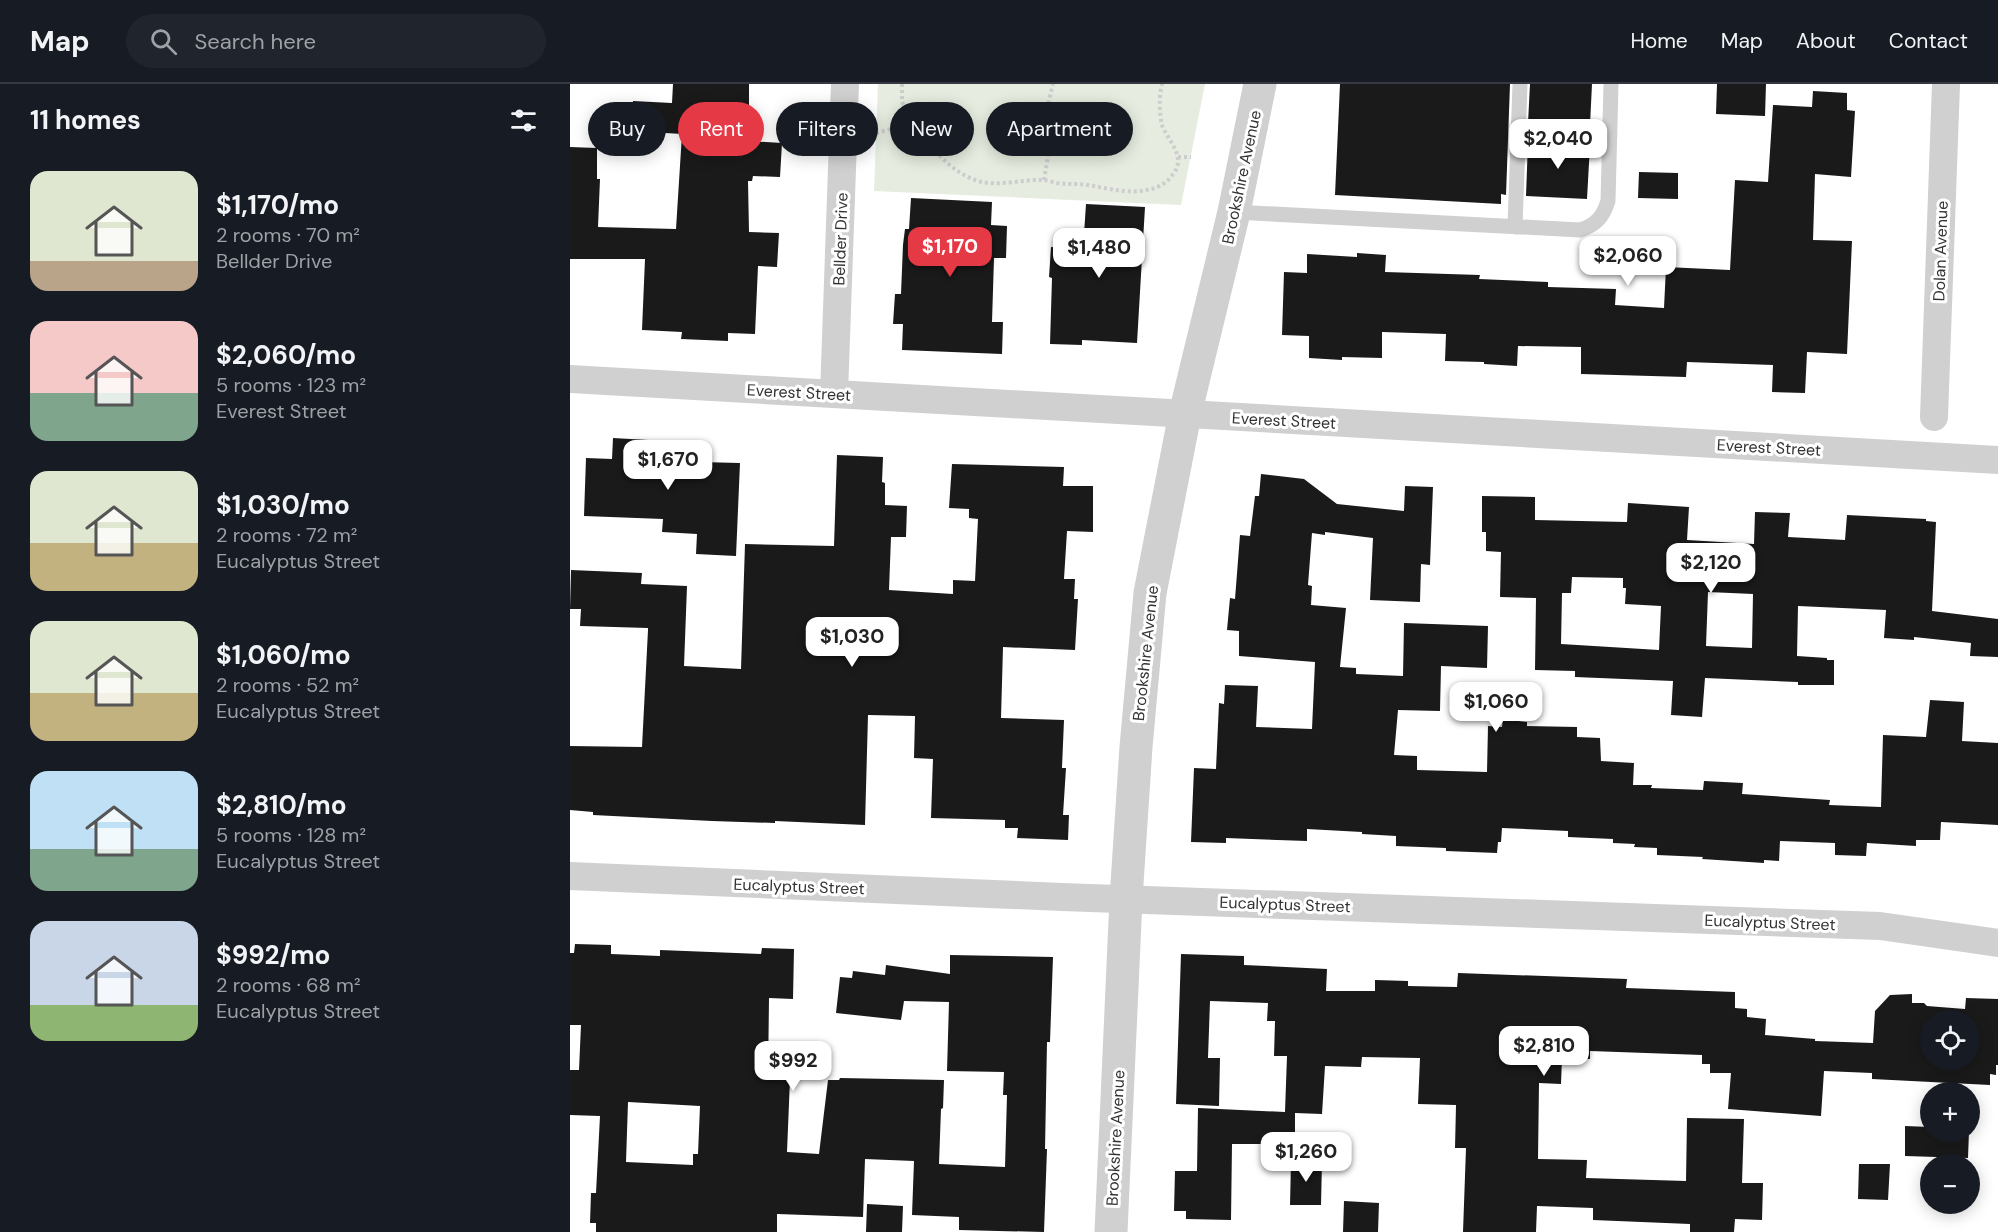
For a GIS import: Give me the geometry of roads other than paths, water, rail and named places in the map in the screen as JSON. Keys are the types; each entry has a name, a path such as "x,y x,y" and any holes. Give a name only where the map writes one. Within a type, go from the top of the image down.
{"street":[{"name":"Bellder Drive","path":"834,394 845,84"},
{"name":"Brookshire Avenue","path":"1111,1232 1126,899 1136,747 1150,592 1185,414 1234,212 1260,84"},
{"name":"Dolan Avenue","path":"1934,417 1946,84"},
{"name":"Everest Street","path":"570,379 1998,460"},
{"name":"Eucalyptus Street","path":"570,876 1880,926 1998,943"}],"lane":[{"path":"1515,227 1520,84"},
{"path":"1234,212 1580,230 1595,223 1603,215 1608,201 1611,84"},
{"path":"1518,132 1610,136"}]}
